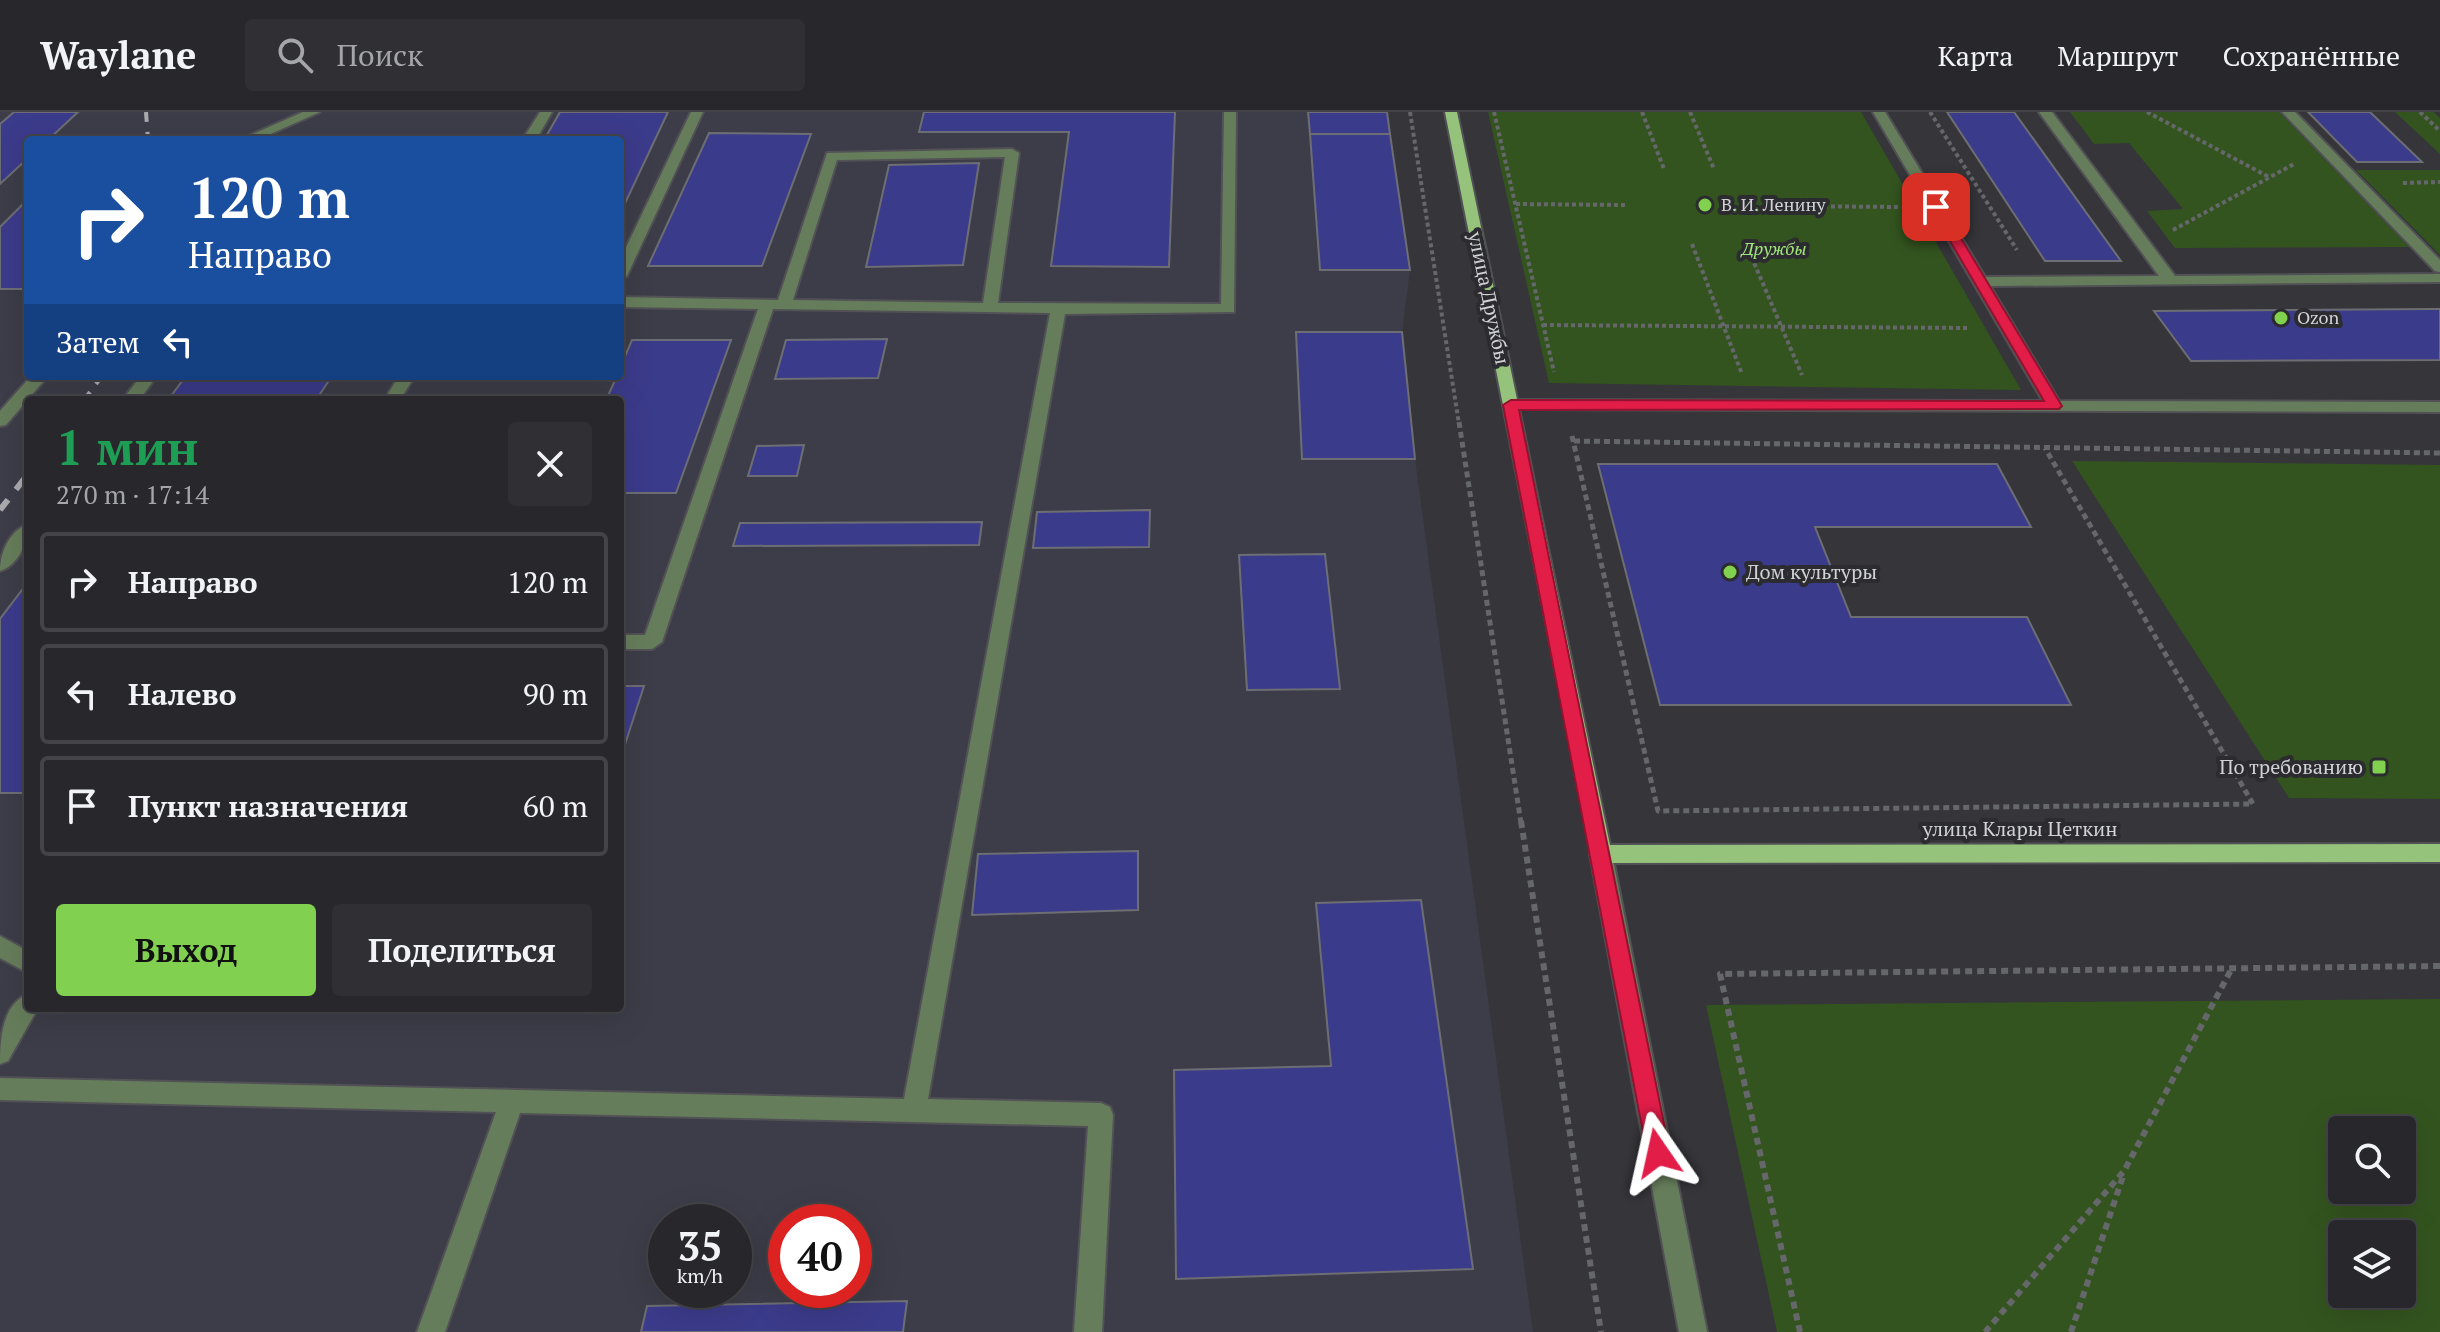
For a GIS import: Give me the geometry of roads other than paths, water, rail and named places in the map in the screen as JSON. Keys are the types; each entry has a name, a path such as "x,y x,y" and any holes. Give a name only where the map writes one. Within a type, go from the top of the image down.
{"main road":[{"name":"улица Дружбы","path":"1451,112 1601,854"},
{"name":"улица Клары Цеткин","path":"1601,854 2440,853"}],"street":[{"path":"256,136 314,112"},
{"path":"531,136 546,112"},
{"path":"624,267 697,112"},
{"path":"624,302 1229,309 1230,112"},
{"path":"1879,112 2054,406"},
{"path":"2045,112 2170,280"},
{"path":"2288,112 2440,268"},
{"path":"624,642 652,642 832,156 1012,153 990,308"},
{"path":"1980,282 2440,278"},
{"path":"914,1111 1058,309"},
{"path":"0,421 36,380"},
{"path":"133,396 146,380"},
{"path":"1511,405 2440,407"},
{"path":"0,565 24,535"},
{"name":"улица Дружбы","path":"1601,854 1693,1332"},
{"path":"0,946 24,961"},
{"path":"0,1053 24,1012"},
{"path":"0,1089 1101,1115 1088,1332"},
{"path":"431,1332 512,1101"}],"railway":[{"path":"146,112 148,136"},
{"path":"87,396 99,380"},
{"path":"0,510 24,479"}],"place":[{"name":"В. И. Ленину","path":"1705,205"},
{"name":"Ozon","path":"2281,318"},
{"name":"Дом культуры","path":"1730,572"},
{"name":"По требованию","path":"2379,767"}],"park label":[{"name":"Дружбы","path":"1774,249"}]}
